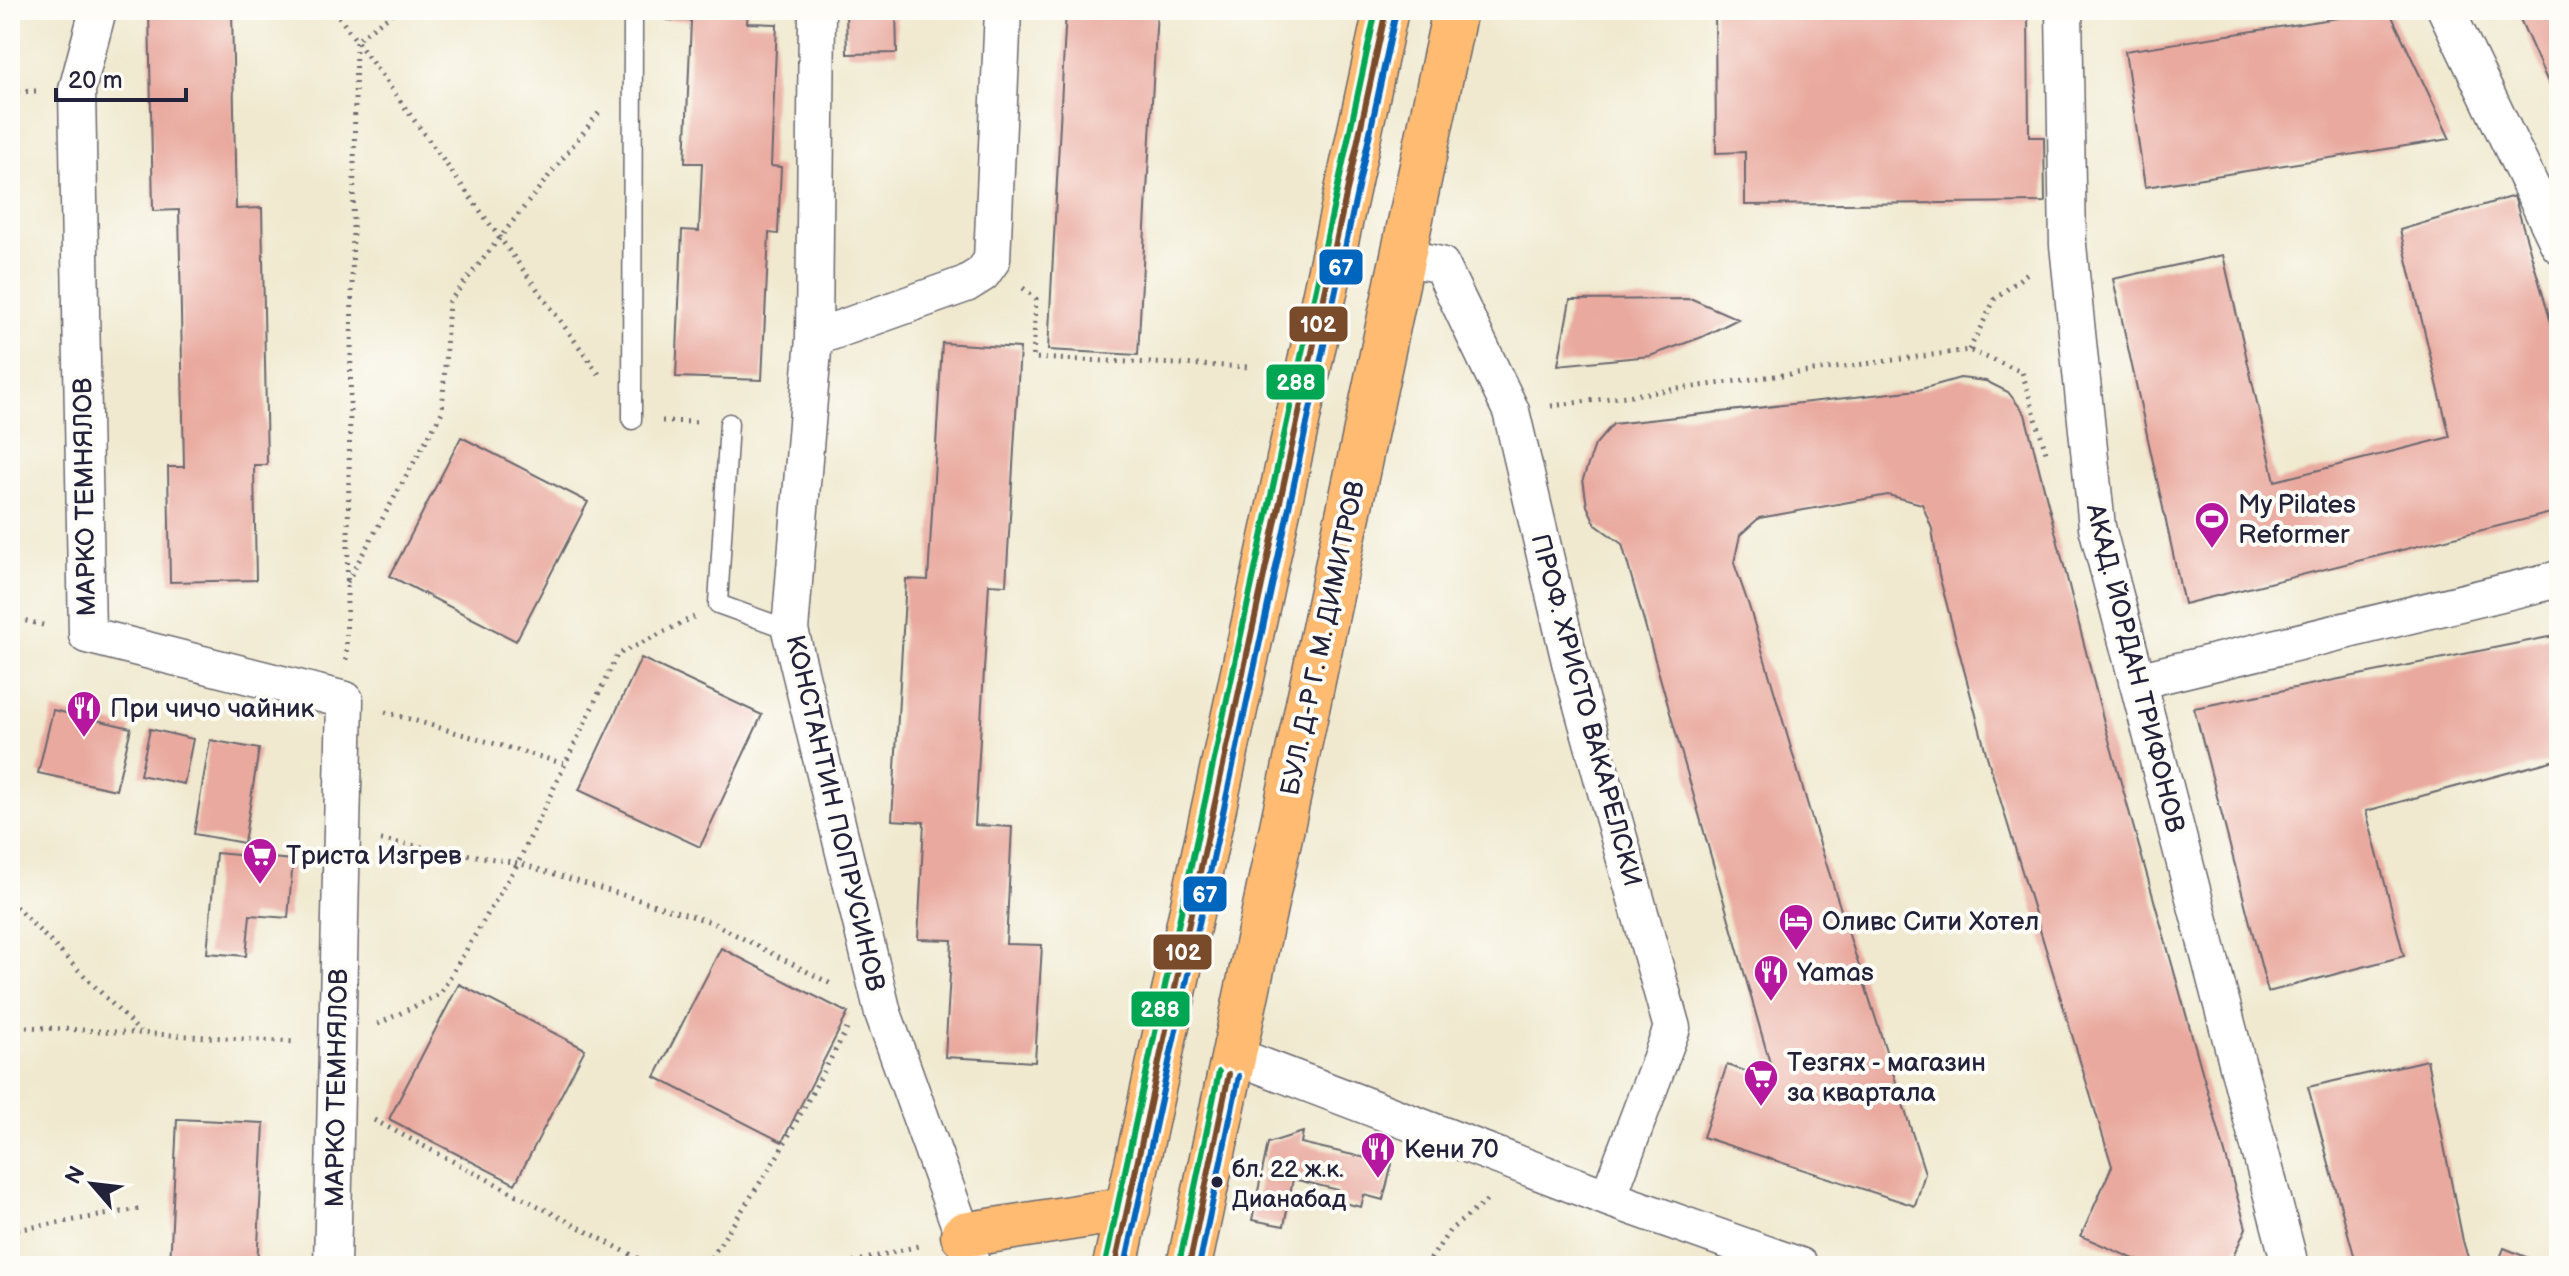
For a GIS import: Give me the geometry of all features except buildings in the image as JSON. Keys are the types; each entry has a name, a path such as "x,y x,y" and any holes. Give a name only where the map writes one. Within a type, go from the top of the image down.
{"main road":[{"path":"1115,1266 1386,10"},
{"name":"БУЛ. Д-Р Г. М. ДИМИТРОВ","path":"1189,1266 1455,10"},
{"path":"967,1251 1128,1209"}],"street":[{"name":"МАРКО ТЕМНЯЛОВ","path":"98,10 77,90 87,635 345,700 332,1266"},
{"name":"КОНСТАНТИН ПОПРУСИНОВ","path":"817,10 814,338 790,630 883,1013 967,1251"},
{"path":"814,338 966,284 982,274 992,260 1003,10"},
{"name":"АКАД. ЙОРДАН ТРИФОНОВ","path":"2064,10 2068,245 2097,527 2288,1257 2287,1266"},
{"path":"2446,10 2559,245"},
{"name":"ПРОФ. ХРИСТО ВАКАРЕЛСКИ","path":"1403,257 1441,265 1511,411 1571,666 1672,1028 1608,1198"},
{"path":"2137,681 2559,579"},
{"path":"1233,1055 1608,1198 1800,1266"}],"lane":[{"path":"632,420 633,10"},
{"path":"729,423 718,604 790,630"}],"path":[{"path":"334,10 632,420 729,423"},
{"path":"356,40 397,10"},
{"path":"345,700 356,40"},
{"path":"347,583 442,412 449,302 633,70"},
{"path":"10,92 29,91"},
{"path":"1969,350 1995,299 2068,245"},
{"path":"992,260 1036,299 1033,358 1250,367"},
{"path":"1511,411 1969,350 2022,372 2047,457"},
{"path":"10,1026 336,1045 440,994 518,863 617,655 718,604"},
{"path":"387,713 565,764"},
{"path":"380,840 518,863 711,922 838,987"},
{"path":"10,901 141,1033"},
{"path":"707,1264 778,1155 851,1024"},
{"path":"335,1099 647,1263 724,1266"},
{"path":"1426,1266 1450,1230 1530,1168"},
{"path":"10,1231 140,1209"},
{"path":"838,1266 967,1251"}],"transit line":[{"name":"288","path":"1105,1264 1376,10"},
{"name":"102","path":"1115,1266 1386,10"},
{"name":"67","path":"1125,1266 1396,12"},
{"name":"288","path":"1179,1264 1219,1072"},
{"name":"102","path":"1189,1266 1229,1074"},
{"name":"67","path":"1199,1266 1239,1076"}],"place":[{"name":"My Pilates Reformer","path":"2212,550"},
{"name":"При чичо чайник","path":"84,739"},
{"name":"Триста Изгрев","path":"260,886"},
{"name":"Оливс Сити Хотел","path":"1796,952"},
{"name":"Yamas","path":"1771,1003"},
{"name":"Тезгях - магазин за квартала","path":"1761,1108"},
{"name":"Кени 70","path":"1378,1180"},
{"name":"бл. 22 ж.к. Дианабад","path":"1217,1182"}]}
